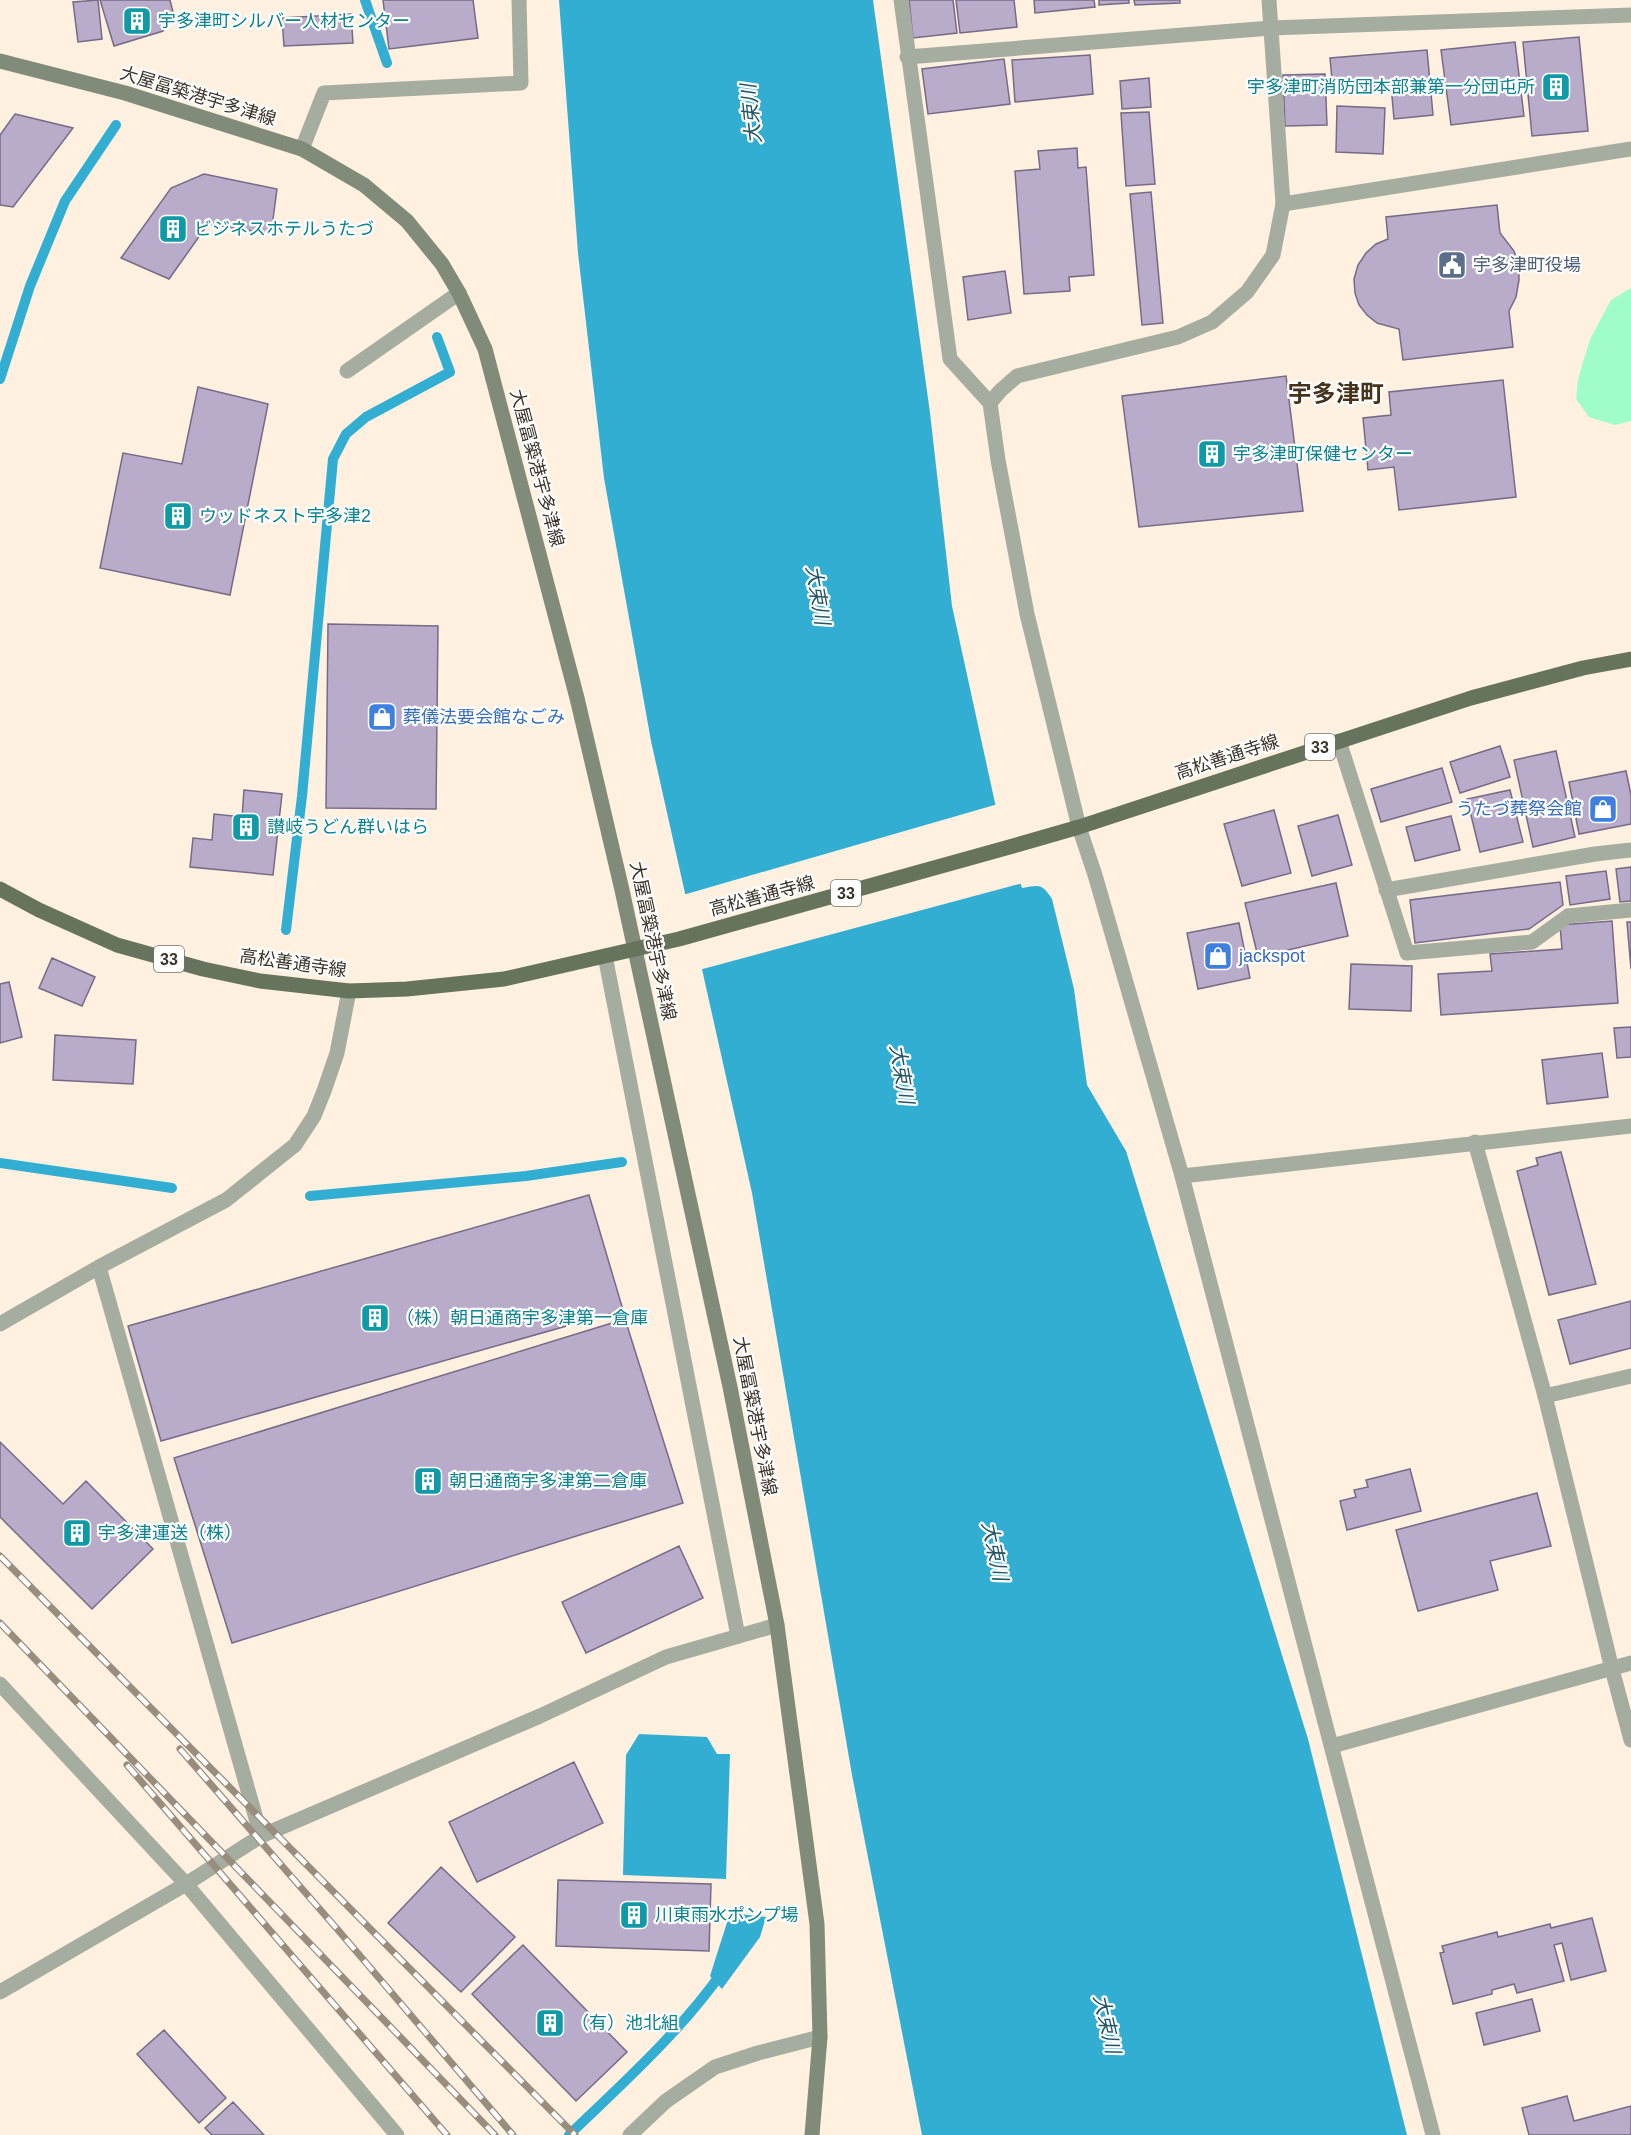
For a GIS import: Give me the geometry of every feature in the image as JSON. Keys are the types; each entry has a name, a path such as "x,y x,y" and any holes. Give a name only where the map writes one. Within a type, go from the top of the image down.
{"main road":[{"name":"大屋冨築港宇多津線","path":"0,61 125,93 302,149 364,185 407,221 442,264 459,293 485,349 578,698 622,890 730,1387 777,1626 817,1924 820,2037 812,2135"},
{"name":"高松善通寺線","path":"0,889 39,910 117,945 202,969 260,981 349,991 407,989 504,980 679,939 1013,846 1079,827 1471,698 1583,668 1631,659"}],"street":[{"path":"302,149 324,93 521,83 519,0"},
{"path":"901,0 950,359 990,403 998,460 1028,614 1079,827 1182,1176 1433,2135"},
{"path":"990,403 1017,376 1178,337 1212,322 1247,292 1273,255 1283,204 1269,0"},
{"path":"907,57 1271,28 1631,15"},
{"path":"1283,204 1631,149"},
{"path":"347,372 459,293"},
{"path":"1339,741 1407,953 1532,942 1568,916 1631,910"},
{"path":"1386,890 1595,854 1631,850"},
{"path":"605,956 738,1636"},
{"path":"0,1324 99,1267 226,1200 295,1145 314,1116 327,1082 337,1053 349,991"},
{"path":"1182,1176 1631,1126"},
{"path":"1475,1142 1545,1396 1631,1740"},
{"path":"99,1267 261,1836"},
{"path":"1545,1396 1631,1376"},
{"path":"0,1992 186,1884 261,1836 540,1716 666,1657 777,1626"},
{"path":"1332,1746 1631,1663"},
{"path":"0,1684 186,1884 397,2135"},
{"path":"630,2135 666,2101 715,2067 820,2037"}],"green space":[{"path":"1631,288 1631,421 1615,425 1589,417 1576,399 1578,379 1590,339 1611,300"}],"water":[{"name":"大束川","path":"559,0 873,0 930,413 952,606 995,803 1022,888 1040,886 1052,899 1074,989 1087,1085 1126,1151 1308,1739 1407,2135 922,2135 852,1775 752,1193 651,741 604,478 578,253"},
{"path":"639,1734 707,1737 717,1754 730,1754 726,1879 623,1875 626,1755"},
{"path":"730,1913 766,1917 760,1937 722,1989 710,1976"}],"pier":[{"path":"998,804 1023,883 699,970 683,895"}],"building":[{"path":"98,0 102,39 78,42 73,2"},
{"name":"宇多津町シルバー人材センター","path":"100,0 170,0 173,12 163,31 114,46"},
{"path":"383,0 473,0 478,38 389,49"},
{"path":"909,0 953,0 957,33 913,38"},
{"path":"956,0 1014,0 1017,27 960,33"},
{"path":"1034,0 1094,0 1095,7 1035,13"},
{"path":"1099,0 1129,0 1129,3 1099,5"},
{"path":"1134,0 1180,0 1180,3 1135,5"},
{"path":"351,14 353,43 284,46 282,18"},
{"name":"宇多津町消防団本部兼第一分団屯所","path":"1579,37 1588,131 1532,136 1523,42"},
{"path":"1515,42 1524,116 1451,125 1441,50"},
{"path":"1427,50 1433,115 1394,119 1391,85 1333,90 1330,58"},
{"path":"1090,55 1093,94 1015,102 1012,60"},
{"path":"1004,59 1010,104 928,114 922,69"},
{"path":"1325,74 1327,125 1285,126 1283,75"},
{"path":"1149,78 1151,107 1122,109 1120,81"},
{"path":"1337,106 1385,108 1383,154 1336,152"},
{"path":"1149,112 1155,184 1126,186 1121,113"},
{"path":"15,114 73,128 13,207 0,205 0,135"},
{"path":"1077,148 1078,168 1086,167 1094,275 1069,277 1070,291 1024,294 1015,171 1040,169 1038,151"},
{"name":"ビジネスホテルうたづ","path":"204,174 277,189 271,234 208,224 169,279 121,258 171,188"},
{"path":"1151,192 1163,323 1142,325 1130,194"},
{"path":"1497,205 1500,233 1514,251 1519,267 1516,297 1509,311 1513,347 1403,360 1399,329 1377,323 1367,315 1359,305 1355,293 1354,279 1358,265 1376,244 1388,239 1386,217"},
{"path":"1005,271 1011,313 968,320 963,277"},
{"name":"宇多津町保健センター","path":"1286,376 1303,511 1139,527 1122,396"},
{"path":"1503,380 1516,497 1399,510 1394,467 1368,470 1363,418 1391,415 1389,392"},
{"name":"ウッドネスト宇多津2","path":"198,387 268,404 230,595 100,568 123,453 182,464"},
{"name":"葬儀法要会館なごみ","path":"328,624 438,626 436,809 326,808"},
{"path":"1500,746 1510,777 1460,793 1450,762"},
{"path":"1556,751 1575,837 1533,847 1514,760"},
{"path":"1442,768 1452,802 1381,822 1371,789"},
{"name":"うたづ葬祭会館","path":"1626,771 1631,795 1631,824 1579,834 1569,782"},
{"name":"讃岐うどん群いはら","path":"244,790 282,794 273,875 190,867 193,838 212,840 214,814 242,817"},
{"path":"1510,790 1523,842 1480,852 1467,799"},
{"path":"1274,810 1291,873 1242,886 1224,824"},
{"path":"1338,815 1352,865 1312,876 1298,826"},
{"path":"1451,816 1460,850 1415,861 1406,827"},
{"path":"1631,867 1631,901 1620,902 1616,869"},
{"path":"1606,871 1610,899 1570,905 1566,876"},
{"path":"1560,882 1563,905 1529,929 1415,943 1410,900"},
{"path":"1336,883 1348,936 1258,957 1245,903"},
{"path":"1612,921 1618,1003 1441,1015 1438,974 1492,971 1490,954 1562,949 1560,925"},
{"path":"1627,922 1631,922 1631,969"},
{"name":"jackspot","path":"1239,923 1250,978 1198,989 1187,933"},
{"path":"52,958 95,977 82,1006 39,988"},
{"path":"1351,964 1412,966 1411,1011 1349,1009"},
{"path":"9,982 22,1037 0,1043 0,984"},
{"path":"1631,1027 1631,1057 1617,1058 1614,1028"},
{"path":"55,1035 136,1040 133,1084 53,1080"},
{"path":"1602,1053 1608,1097 1547,1104 1542,1060"},
{"path":"1561,1152 1596,1284 1549,1295 1517,1171 1538,1165 1536,1158"},
{"name":"（株）朝日通商宇多津第一倉庫","path":"589,1195 623,1310 161,1441 128,1326"},
{"path":"1631,1301 1631,1348 1570,1364 1558,1320"},
{"name":"朝日通商宇多津第二倉庫","path":"625,1319 683,1503 232,1643 174,1458"},
{"name":"宇多津運送（株）","path":"0,1442 63,1504 86,1481 153,1549 92,1609 0,1517"},
{"path":"1410,1469 1421,1511 1347,1530 1340,1501 1356,1497 1354,1490 1368,1487 1366,1480"},
{"path":"1537,1493 1551,1546 1490,1561 1498,1590 1418,1611 1396,1530"},
{"path":"679,1546 703,1598 586,1653 562,1602"},
{"path":"574,1762 603,1823 477,1882 449,1822"},
{"path":"441,1867 515,1937 461,1992 388,1923"},
{"name":"川東雨水ポンプ場","path":"558,1880 711,1884 709,1951 556,1946"},
{"path":"1592,1918 1606,1971 1571,1980 1562,1943 1554,1945 1564,1981 1517,1993 1514,1984 1492,1990 1492,1994 1453,2004 1440,1953 1444,1952 1442,1946 1497,1932 1498,1937 1550,1924 1551,1928"},
{"name":"（有）池北組","path":"523,1945 627,2052 576,2101 472,1994"},
{"path":"1532,1999 1540,2031 1484,2045 1476,2013"},
{"path":"164,2030 226,2098 199,2123 137,2054"},
{"path":"1567,2096 1574,2121 1631,2106 1631,2135 1529,2135 1522,2108"},
{"path":"233,2102 264,2135 212,2135 205,2128"}],"waterway":[{"path":"365,0 387,63"},
{"path":"0,379 30,286 65,201 116,125"},
{"path":"286,930 302,796 333,459 346,434 366,417 450,372 437,337"},
{"path":"310,1196 526,1176 622,1162"},
{"path":"0,1163 172,1188"},
{"path":"569,2135 670,2036 723,1971"}],"railway":[{"path":"0,1556 575,2135"},
{"path":"0,1623 495,2135"},
{"path":"180,1749 513,2135"},
{"path":"127,1765 447,2135"}],"place":[{"name":"宇多津町シルバー人材センター","path":"137,21"},
{"name":"宇多津町消防団本部兼第一分団屯所","path":"1556,87"},
{"name":"ビジネスホテルうたづ","path":"173,229"},
{"name":"宇多津町役場","path":"1452,265"},
{"name":"宇多津町保健センター","path":"1212,454"},
{"name":"ウッドネスト宇多津2","path":"178,516"},
{"name":"葬儀法要会館なごみ","path":"382,717"},
{"name":"うたづ葬祭会館","path":"1603,809"},
{"name":"讃岐うどん群いはら","path":"246,827"},
{"name":"jackspot","path":"1218,956"},
{"name":"（株）朝日通商宇多津第一倉庫","path":"375,1318"},
{"name":"朝日通商宇多津第二倉庫","path":"428,1481"},
{"name":"宇多津運送（株）","path":"77,1533"},
{"name":"川東雨水ポンプ場","path":"634,1915"},
{"name":"（有）池北組","path":"550,2023"}],"district":[{"name":"宇多津町","path":"1336,394"}]}
